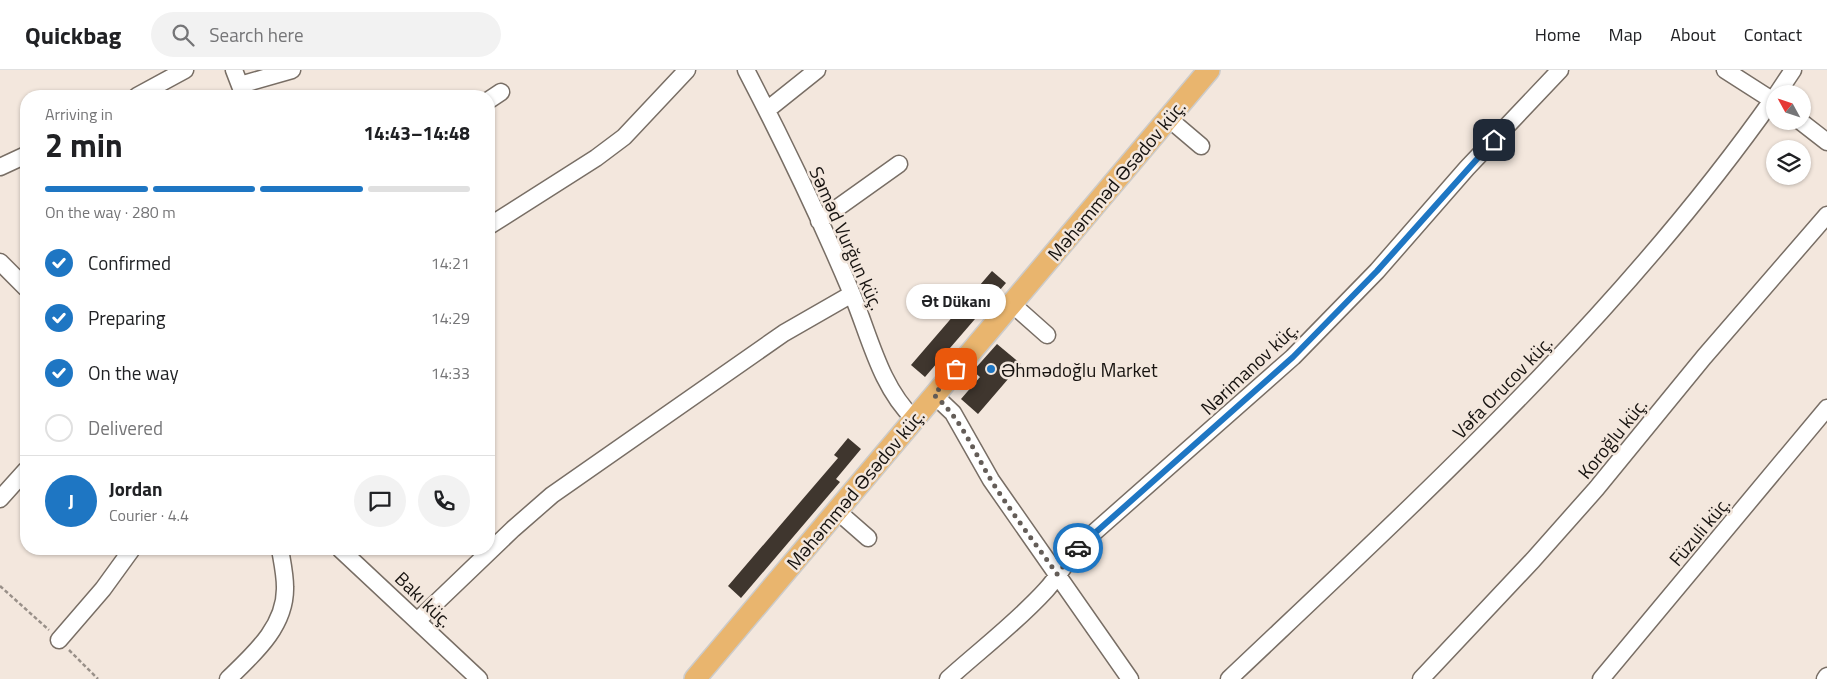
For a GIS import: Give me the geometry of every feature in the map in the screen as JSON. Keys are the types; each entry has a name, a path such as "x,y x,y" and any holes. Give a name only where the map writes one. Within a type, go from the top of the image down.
{"main road":[{"name":"Məhəmməd Əsədov küç.","path":"694,679 1209,70"}],"street":[{"path":"148,90 185,70"},
{"path":"239,84 292,70"},
{"path":"495,222 596,158 624,137 687,70"},
{"name":"Səməd Vurğun küç.","path":"746,70 767,110 852,294 888,386 901,407 914,419"},
{"path":"767,110 817,70"},
{"name":"Nərimanov küç.","path":"948,679 1028,608 1047,588 1081,544 1293,357 1377,271 1467,168 1560,70"},
{"path":"1725,70 1766,93"},
{"name":"Vəfa Orucov küç.","path":"1783,85 1793,70"},
{"name":"Vəfa Orucov küç.","path":"1229,679 1466,454 1602,312 1679,223 1766,110"},
{"path":"1168,118 1200,146"},
{"path":"1811,130 1827,142"},
{"path":"0,167 20,158"},
{"path":"819,221 899,164"},
{"name":"Koroğlu küç.","path":"1421,679 1533,560 1596,489 1704,357 1827,215"},
{"path":"0,262 20,282"},
{"path":"495,546 552,495 784,333 852,294"},
{"path":"1012,303 1047,335"},
{"path":"934,395 953,413 991,480 1130,679"},
{"name":"Füzuli küç.","path":"1602,679 1827,408"},
{"path":"0,499 20,477"},
{"path":"836,510 868,538"},
{"path":"59,640 103,589 128,555"},
{"path":"228,679 264,641 282,615 286,588 281,555"},
{"name":"Bakı küç.","path":"346,555 479,679"},
{"path":"417,621 486,555"}],"building":[{"path":"992,271 1006,283 925,377 911,365"},
{"path":"997,344 1021,364 978,414 961,399 980,377 973,371"},
{"path":"848,438 861,449 836,479 840,482 741,598 728,586 838,458 834,455"}],"way so far":[{"path":"956,369 934,395 949,408 960,423 991,480 1020,523 1057,574 1078,548"}],"place":[{"name":"Ət Dükanı","path":"956,369"},
{"name":"Əhmədoğlu Market","path":"991,369"}],"route":[{"path":"1078,548 1293,357 1377,271 1494,140"}]}
